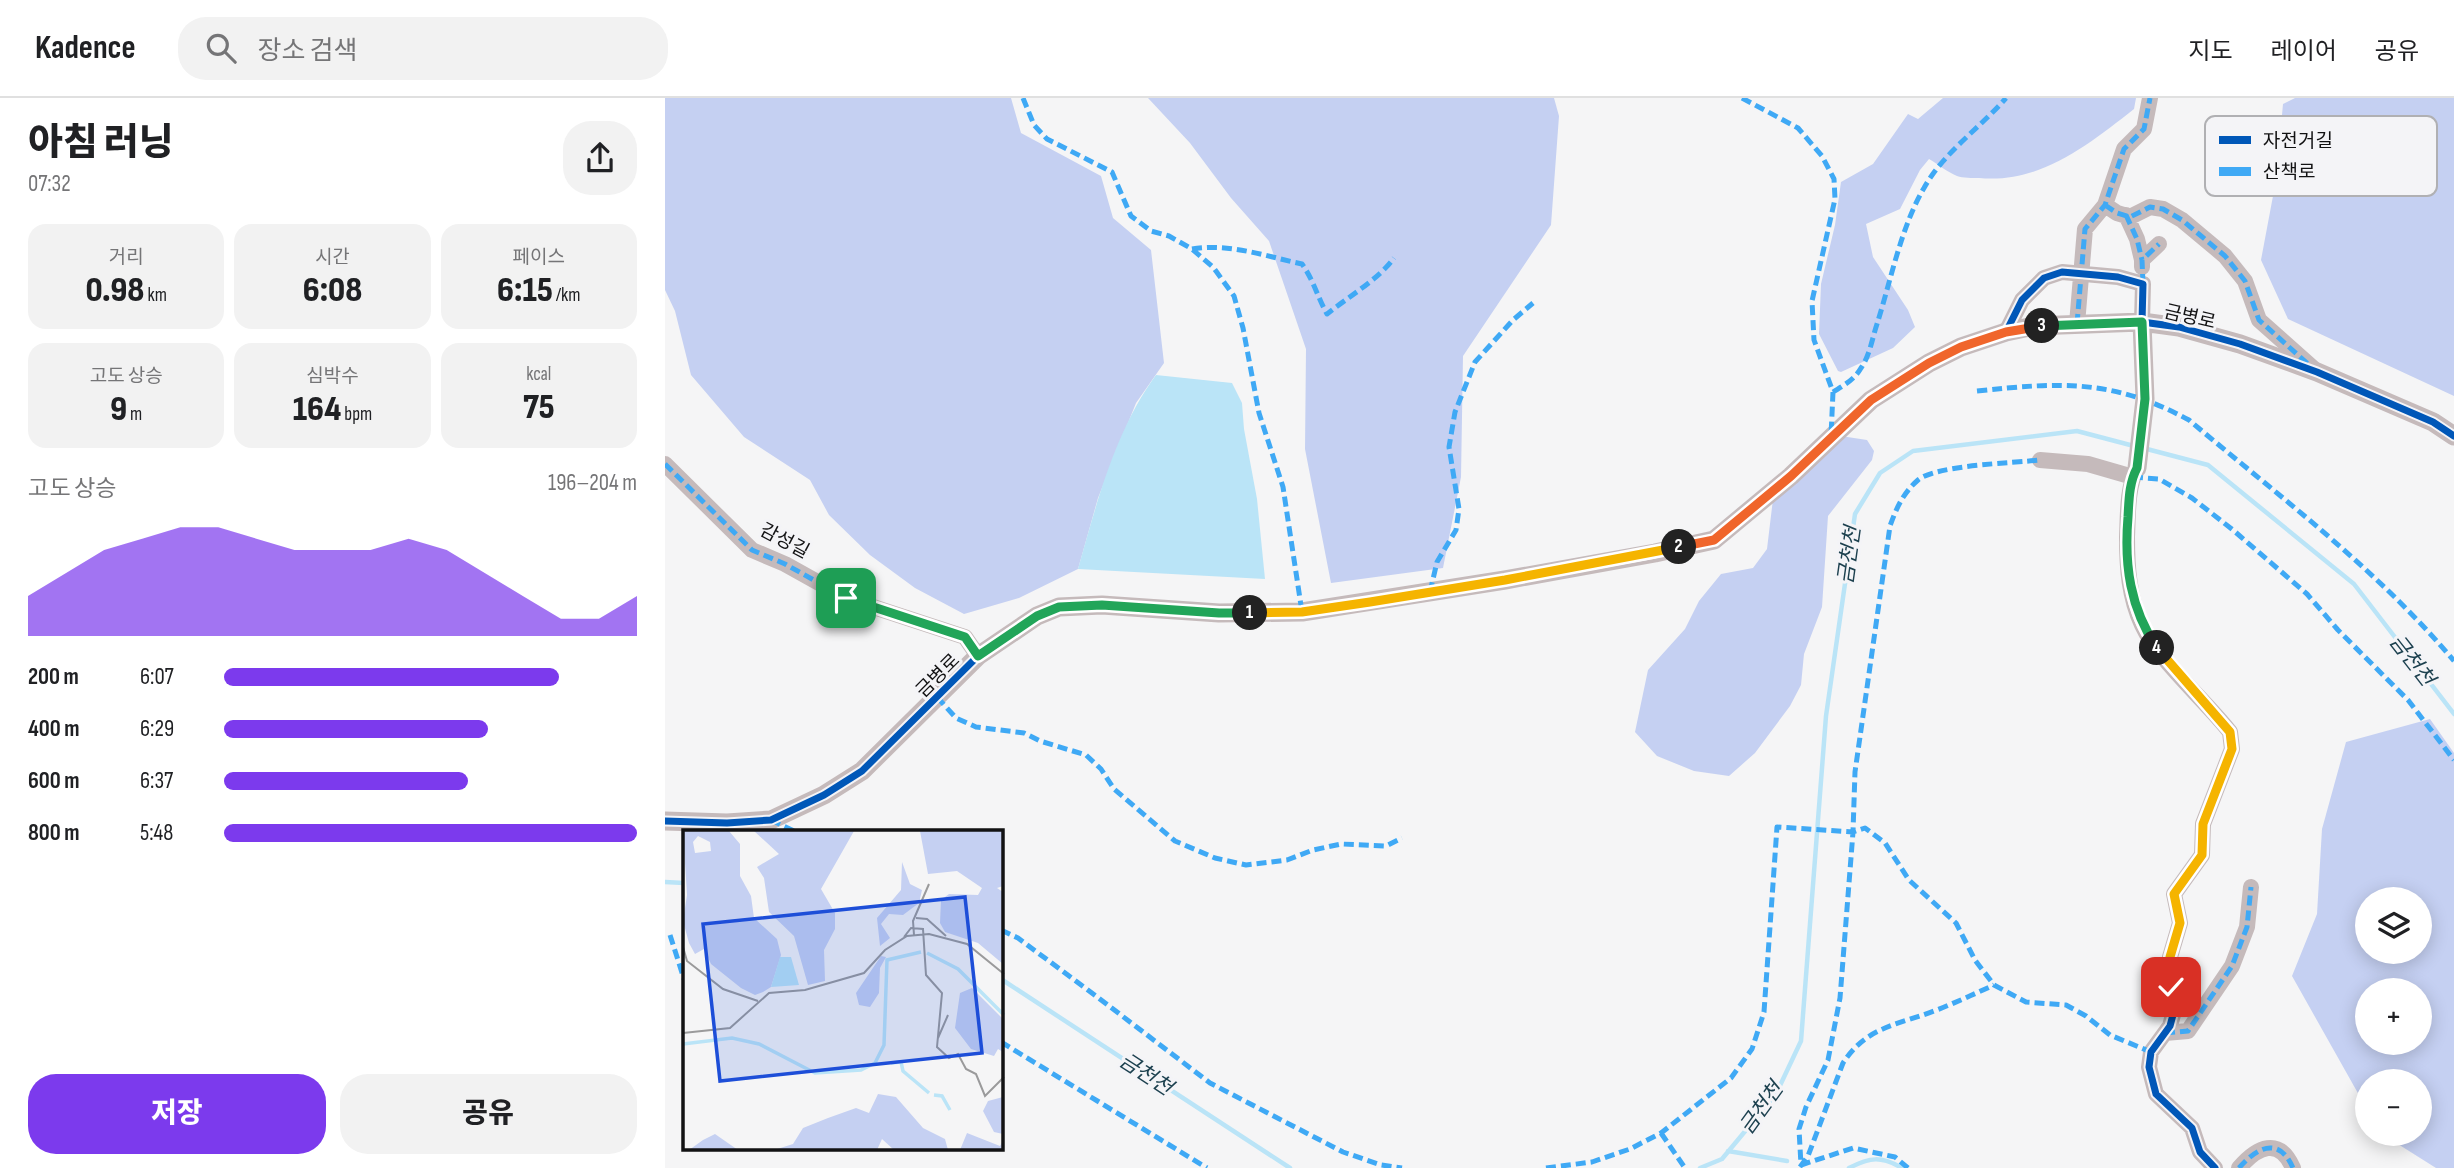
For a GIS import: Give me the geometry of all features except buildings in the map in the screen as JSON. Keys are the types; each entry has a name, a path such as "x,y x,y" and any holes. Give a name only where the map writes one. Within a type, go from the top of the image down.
{"street":[{"path":"2077,324 2085,229 2105,205 2124,149 2144,129 2150,98"},
{"path":"2105,205 2130,216 2150,207 2164,209 2182,220 2225,256 2245,282 2259,320 2317,372"},
{"path":"2126,215 2137,239 2142,260 2143,284 2145,399 2127,526 2127,567 2133,600 2143,628 2159,653 2230,732 2232,749 2203,824 2202,855 2174,894 2180,923 2170,957 2173,1012 2170,1026 2151,1052 2149,1067 2156,1094 2192,1128 2200,1152 2215,1168"},
{"path":"2142,260 2159,244"},
{"path":"2006,332 2022,300 2044,278 2062,272 2118,277 2143,284"},
{"name":"금병로","path":"665,821 727,823 771,820 824,795 862,771 978,656 1037,616 1059,607 1102,605 1219,613 1302,612 1546,573 1714,540 1791,476 1871,400 1929,363 1961,347 2006,332 2034,326 2142,322 2179,327 2240,344 2317,372 2433,422 2454,436"},
{"path":"2040,460 2088,464 2135,473"},
{"name":"감성길","path":"665,464 751,550 785,564 846,598 965,637 978,656"},
{"path":"2165,1033 2188,1031 2232,966 2247,927 2251,887"},
{"path":"2239,1168 2251,1154 2266,1147 2276,1148 2288,1157 2293,1168"}],"shaded area":[{"path":"665,98 1011,98 1021,133 1101,176 1113,218 1151,250 1164,363 1136,403 1098,498 1078,569 1019,598 964,614 915,588 870,555 829,515 810,480 744,437 691,375 675,311 665,290"},
{"path":"1148,98 1554,98 1559,116 1551,225 1463,356 1461,477 1443,568 1331,583 1305,449 1306,349 1269,241 1231,198 1190,143"},
{"path":"1943,98 2136,98 2134,109 2099,136 2062,159 2022,175 2001,178 1962,177 1929,159 1920,170 1900,209 1866,224 1873,257 1908,310 1915,327 1893,348 1838,371 1819,334 1821,284 1835,225 1841,182 1873,164 1908,114 1918,119"},
{"path":"2295,98 2454,98 2454,396 2288,319 2261,260 2273,196 2437,196 2437,116 2282,116 2283,104"},
{"path":"1156,375 1232,383 1242,403 1257,499 1265,579 1078,569 1118,443"},
{"path":"1841,436 1867,440 1874,451 1872,460 1828,516 1822,607 1804,654 1801,685 1790,706 1755,753 1729,776 1694,771 1657,756 1635,732 1648,670 1685,629 1699,601 1721,574 1753,568 1767,549 1773,499"},
{"path":"2430,719 2454,753 2454,1168 2436,1168 2401,1146 2432,1146 2432,1069 2355,1069 2355,1088 2292,976 2317,914 2322,829 2346,742"}],"waterway":[{"name":"금천천","path":"1700,1168 1722,1159 1776,1094 1801,1041 1826,716 1855,514 1880,473 1913,451 2077,431 2134,446"},
{"name":"금천천","path":"2143,448 2208,465 2354,584 2454,714"},
{"name":"금천천","path":"665,882 683,883"},
{"name":"금천천","path":"1003,980 1290,1168"},
{"path":"1728,1151 1787,1161"},
{"path":"1849,1168 1875,1159 1888,1161 1902,1168"}],"marked path":[{"path":"1023,98 1034,125 1047,139 1112,172 1131,216 1151,231 1169,236 1192,249 1213,267 1234,296 1243,328 1259,413 1283,487 1302,612"},
{"path":"1742,98 1798,128 1822,156 1834,179 1835,199 1812,301 1814,340 1833,392 1831,436"},
{"path":"1833,392 1849,382 1867,358 1903,237 1924,188 1941,163 2006,98"},
{"path":"2077,324 2085,229 2105,205 2124,149 2144,129 2150,98"},
{"path":"2105,205 2130,217 2150,207 2163,209 2182,220 2225,256 2245,281 2259,320 2309,365"},
{"path":"2126,215 2137,239 2142,260"},
{"path":"2143,284 2142,260 2159,244"},
{"path":"1192,249 1234,249 1302,264 1327,314 1372,280 1394,258"},
{"path":"1430,592 1437,562 1456,530 1459,509 1449,447 1455,412 1475,362 1513,320 1533,303"},
{"path":"1977,391 2061,385 2111,390 2136,397 2189,420 2361,565 2425,628 2454,661"},
{"path":"1908,1168 1895,1157 1853,1148 1801,1165 1799,1129 1828,1060 1840,998 1855,772 1890,526 1908,490 1927,475 1957,468 2040,460"},
{"path":"665,464 752,550 785,564 846,598 965,637 978,656"},
{"path":"2133,477 2159,479 2192,498 2307,594 2338,630 2408,700 2454,760"},
{"path":"937,697 956,718 976,727 1024,733 1040,741 1086,755 1101,769 1114,789 1175,841 1215,858 1246,865 1287,860 1313,850 1341,844 1386,846 1402,838"},
{"path":"771,820 792,830"},
{"path":"1546,1168 1592,1162 1630,1149 1661,1133 1731,1078 1752,1049 1764,1012 1777,827 1853,832 1865,828 1885,843 1909,880 1956,923 1975,960 1994,985 2026,1002 2066,1005 2086,1016 2110,1035 2151,1052"},
{"path":"2165,1033 2188,1031 2232,966 2247,927 2251,887"},
{"path":"1003,931 1018,938 1210,1083 1343,1152 1381,1165 1402,1168"},
{"path":"670,935 683,976"},
{"path":"1800,1167 1808,1156 1843,1063 1852,1051 1872,1034 1994,985"},
{"path":"1003,1043 1207,1168"},
{"path":"1661,1133 1685,1168"},
{"path":"2239,1168 2253,1155 2267,1148 2275,1148 2281,1152 2293,1168"}],"cycle path":[{"path":"2006,332 2022,300 2044,278 2062,272 2118,277 2143,284 2145,399 2137,468 2130,493 2127,537 2132,593 2149,638 2170,666 2230,732 2232,749 2203,824 2202,855 2174,894 2180,923 2170,957 2174,1011 2170,1026 2151,1052 2149,1067 2156,1094 2192,1128 2200,1152 2215,1168"},
{"path":"665,821 727,823 771,820 824,795 862,771 978,656 1037,616 1059,607 1102,605 1219,613 1302,612 1505,580 1714,540 1791,476 1871,400 1929,363 1961,347 2006,332 2034,326 2142,322 2179,327 2240,344 2317,372 2433,422 2454,436"}],"route":[{"path":"846,598 965,637 978,656 1037,616 1059,607 1102,605 1219,613 1302,612 1655,553 1714,540 1791,476 1871,400 1929,363 1961,347 2034,326 2142,322 2145,399 2127,526 2127,567 2133,600 2143,628 2159,653 2230,732 2232,749 2203,824 2202,855 2184,884 2174,894 2180,923 2170,957 2171,987"}]}
